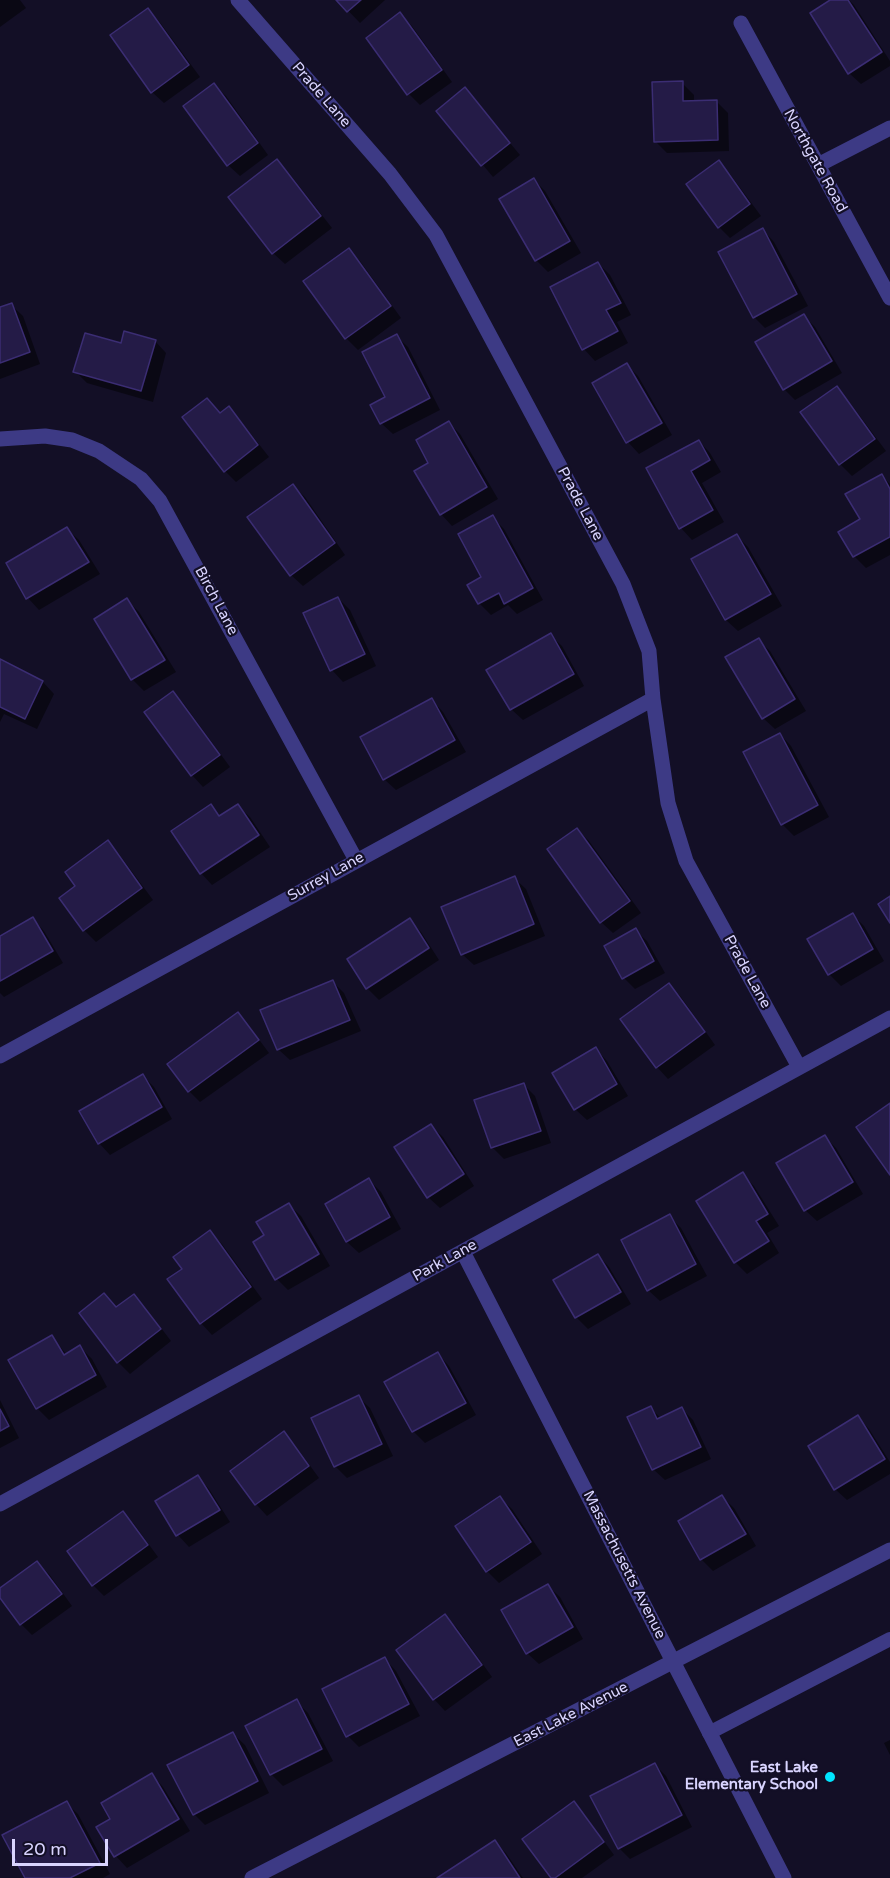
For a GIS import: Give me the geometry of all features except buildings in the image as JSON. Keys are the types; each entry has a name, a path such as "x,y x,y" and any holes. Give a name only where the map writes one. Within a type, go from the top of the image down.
{"street":[{"name":"Prade Lane","path":"238,0 390,174 436,235 623,584 650,651 653,699 668,803 686,861 799,1067"},
{"name":"Northgate Road","path":"741,23 890,298"},
{"path":"818,165 890,128"},
{"name":"Birch Lane","path":"0,439 45,436 72,440 99,451 141,479 160,501 357,860"},
{"name":"Surrey Lane","path":"0,1056 653,699"},
{"name":"Park Lane","path":"0,1504 890,1018"},
{"name":"Massachusetts Avenue","path":"463,1252 784,1878"},
{"name":"East Lake Avenue","path":"252,1878 890,1550"}],"lane":[{"path":"709,1733 890,1639"}],"place":[{"name":"East Lake Elementary School","path":"830,1777"}]}
